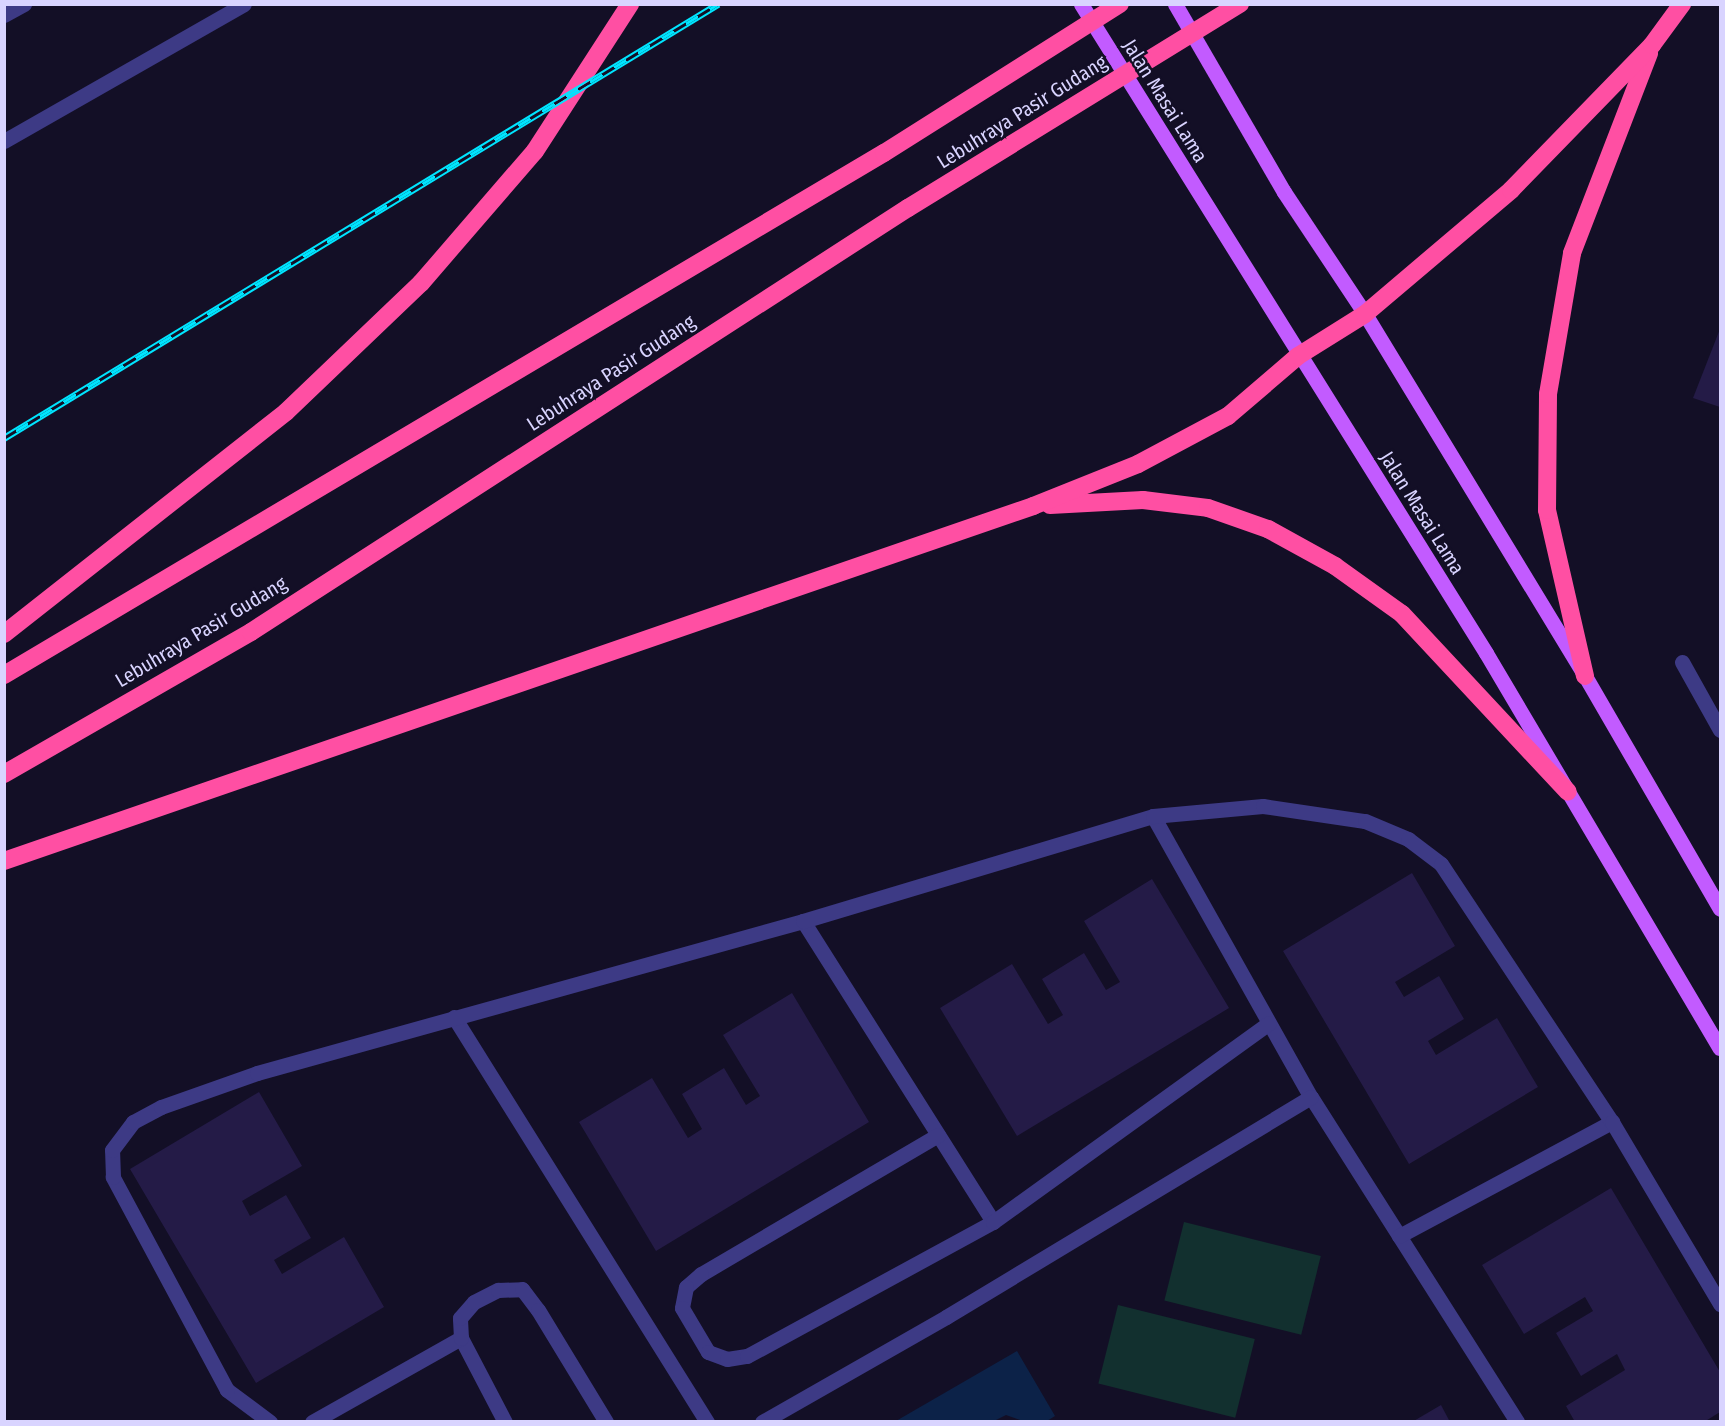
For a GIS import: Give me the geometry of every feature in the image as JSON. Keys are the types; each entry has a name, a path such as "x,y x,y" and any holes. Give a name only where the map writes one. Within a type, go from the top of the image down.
{"highway":[{"path":"4,634 286,412 421,284 535,151 630,4"},
{"name":"Lebuhraya Pasir Gudang","path":"4,675 884,153 1120,4"},
{"name":"Lebuhraya Pasir Gudang","path":"4,774 251,632 908,208 1239,4"},
{"path":"4,861 1034,506 1138,464 1228,416 1298,356 1365,314 1511,190 1652,45 1682,4"},
{"path":"1585,676 1547,510 1548,394 1572,253 1652,45"},
{"path":"1034,506 1143,500 1208,508 1268,528 1335,566 1402,614 1568,792"}],"main road":[{"name":"Jalan Masai Lama","path":"1081,4 1568,792 1720,1048"},
{"path":"1175,4 1284,192 1365,314 1585,676 1720,909"}],"lane":[{"path":"4,15 24,4"},
{"path":"4,141 244,4"},
{"path":"1682,662 1720,730"},
{"path":"270,1422 227,1390 113,1177 112,1150 133,1122 160,1107 257,1073 803,921 1153,816 1263,806 1365,821 1408,839 1441,864 1612,1122 1720,1304"},
{"path":"1153,816 1311,1097 1517,1422"},
{"path":"803,921 993,1222"},
{"path":"454,1017 707,1422"},
{"path":"938,1135 701,1274 686,1287 682,1308 708,1352 727,1359 747,1356 993,1222 1269,1023"},
{"path":"762,1422 946,1317 1311,1097"},
{"path":"1399,1236 1612,1122"},
{"path":"506,1422 461,1338 460,1318 474,1302 498,1290 522,1289 538,1310 606,1422"},
{"path":"312,1422 461,1338"}],"green space":[{"path":"1184,1222 1321,1256 1301,1335 1164,1301"},
{"path":"1118,1305 1255,1339 1235,1418 1098,1384"}],"water":[{"path":"1017,1351 1055,1416 1047,1421 1023,1421 1006,1415 994,1421 896,1421"}],"building":[{"path":"1720,329 1720,407 1693,398"},
{"path":"1412,873 1455,946 1395,982 1404,997 1439,976 1464,1019 1428,1041 1436,1055 1497,1018 1538,1087 1409,1164 1283,951"},
{"path":"1152,879 1229,1008 1017,1136 940,1008 1012,964 1048,1024 1063,1015 1042,979 1084,953 1106,990 1120,982 1084,921"},
{"path":"792,993 869,1122 656,1251 579,1122 652,1078 688,1138 702,1129 682,1094 724,1068 746,1105 760,1096 723,1035"},
{"path":"259,1092 302,1166 242,1201 250,1216 286,1195 311,1238 274,1260 282,1274 344,1237 384,1307 256,1383 130,1169"},
{"path":"1611,1188 1720,1372 1720,1412 1704,1422 1575,1422 1566,1406 1625,1370 1617,1354 1581,1376 1556,1333 1593,1311 1585,1297 1524,1334 1482,1265"},
{"path":"1441,1405 1450,1422 1412,1422"}],"railway":[{"path":"4,438 718,4"}]}
